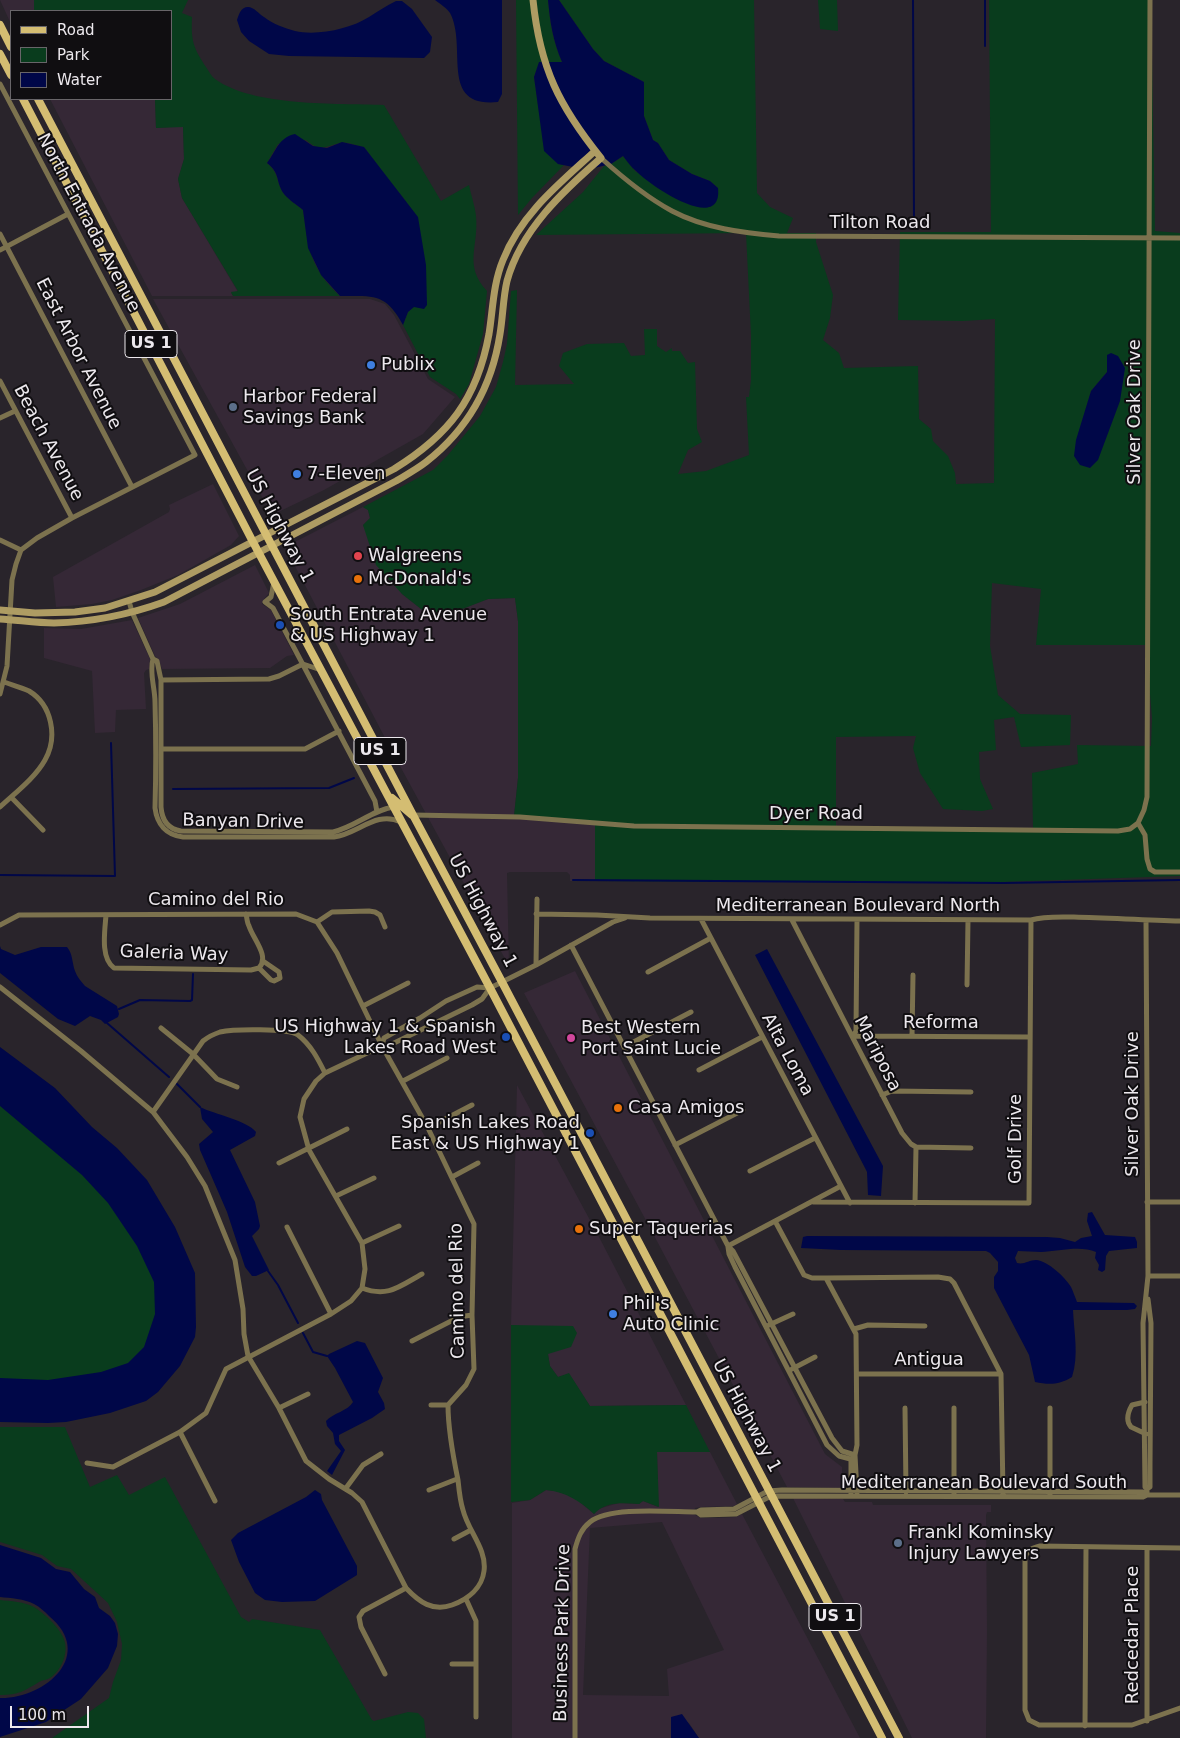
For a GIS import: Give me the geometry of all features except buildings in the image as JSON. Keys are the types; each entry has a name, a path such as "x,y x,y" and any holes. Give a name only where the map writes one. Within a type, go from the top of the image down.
{"main road":[{"path":"0,25 10,45"},
{"path":"0,54 10,73"},
{"name":"US Highway 1","path":"25,100 258,552 490,988 882,1738"},
{"name":"US Highway 1","path":"39,100 899,1738"},
{"path":"88,222 101,232 109,234"},
{"path":"99,242 107,245 121,256"},
{"path":"386,793 413,816"},
{"path":"394,808 422,832"},
{"path":"592,1183 605,1192 613,1193"},
{"path":"602,1203 611,1204 622,1212"}],"street":[{"path":"0,619 52,623 76,622 102,619 164,602 396,481 424,464 451,440 467,421 483,393 494,366 508,281 522,246 537,222 601,158 575,124 560,99 544,60 536,30 533,0"},
{"name":"Silver Oak Drive","path":"1138,823 1147,797 1150,0"},
{"name":"North Entrada Avenue","path":"0,84 195,455 132,487"},
{"path":"0,610 49,613 76,612 129,602 161,590 267,536 417,455 443,432 457,415 472,389 482,364 497,277 503,260 525,220 595,150"},
{"name":"Tilton Road","path":"601,158 627,181 673,211 695,220 747,233 779,236 1180,238"},
{"path":"0,250 68,214"},
{"name":"East Arbor Avenue","path":"0,234 132,487"},
{"path":"497,277 508,281"},
{"name":"Beach Avenue","path":"0,381 72,518"},
{"path":"0,418 15,410"},
{"path":"0,694 7,666 12,580 22,550 37,538 132,487"},
{"path":"0,540 22,550"},
{"path":"274,581 270,596 265,602 273,608 303,664 375,801 377,812"},
{"name":"Banyan Drive","path":"129,602 153,659 156,661 162,680 161,749 158,784"},
{"name":"Banyan Drive","path":"153,659 158,784 161,807 163,818 167,825 178,834 335,834 345,828 385,818 402,823"},
{"path":"162,680 269,679 303,664 321,670"},
{"path":"0,807 40,768 46,758 52,739 52,727 46,711 37,698 20,687 4,682"},
{"path":"161,749 305,749 339,732"},
{"path":"11,797 43,830"},
{"name":"Banyan Drive","path":"367,821 377,812 394,808"},
{"name":"Dyer Road","path":"413,816 520,817 634,826 1118,831 1130,829 1138,823"},
{"path":"1138,823 1145,835 1147,859 1150,869 1156,872 1180,872"},
{"path":"536,965 537,899"},
{"path":"317,922 332,912 369,911 380,915 385,927"},
{"name":"Galeria Way","path":"106,915 105,953 110,965 114,968 241,970 259,968 274,981 280,978 279,972 263,961 263,956 249,927 246,914"},
{"name":"Camino del Rio","path":"0,925 19,915 296,914 317,922 337,954 382,1046 403,1080 428,1128 474,1224 472,1315 474,1369 466,1386 448,1405"},
{"name":"Mediterranean Boulevard North","path":"536,914 597,915 625,918 792,920 1031,920 1067,917 1180,921"},
{"path":"87,1463 113,1466 180,1432 206,1413 226,1369 331,1314 351,1301 362,1288 365,1269 362,1243 309,1150 300,1117 304,1099 316,1081 325,1073 382,1046 390,1045 472,1005 482,999 490,988 613,922 625,918"},
{"name":"Alta Loma","path":"701,919 850,1203"},
{"name":"Mariposa","path":"792,920 902,1133 910,1144 916,1148"},
{"path":"853,1036 856,1030 857,920"},
{"path":"967,985 968,920"},
{"name":"Golf Drive","path":"813,1202 1029,1203 1031,920"},
{"name":"Silver Oak Drive","path":"1146,920 1148,1276 1144,1323 1144,1402 1150,1487 1147,1492"},
{"path":"648,972 711,938"},
{"path":"571,945 728,1246 733,1251 792,1369 836,1446 854,1458"},
{"path":"259,968 263,961"},
{"path":"912,1036 913,975"},
{"path":"363,1006 408,983"},
{"path":"0,987 81,1050 153,1112 172,1135 205,1186 236,1260 248,1356 279,1408 306,1461 323,1475 356,1496 365,1508 406,1588 417,1600 436,1607 450,1606 466,1599 479,1585 485,1567 481,1550 470,1530 463,1510 448,1417 448,1405 431,1405"},
{"path":"382,1046 384,1038 420,1018 446,1000 476,987 490,988"},
{"path":"624,1047 691,1012"},
{"path":"162,1028 194,1054 217,1080 237,1087"},
{"path":"153,1112 206,1038 221,1032 231,1030 286,1031 298,1036 310,1047 325,1073"},
{"name":"Reforma","path":"853,1036 1029,1037"},
{"path":"699,1070 762,1037"},
{"path":"403,1080 447,1058"},
{"path":"882,1095 892,1091 971,1092"},
{"path":"428,1128 472,1105"},
{"path":"675,1145 743,1110"},
{"path":"279,1164 347,1129"},
{"path":"750,1171 816,1138"},
{"path":"915,1203 916,1148 971,1148"},
{"path":"452,1177 478,1163"},
{"path":"336,1196 374,1178"},
{"name":"Golf Drive","path":"728,1246 841,1186"},
{"path":"1147,1202 1180,1202"},
{"path":"775,1221 804,1275 812,1278 938,1277 950,1279 954,1283 1001,1374 1003,1494"},
{"path":"287,1226 331,1314"},
{"path":"362,1243 398,1226"},
{"path":"362,1288 376,1292 386,1292 422,1274"},
{"path":"1148,1276 1180,1276"},
{"path":"826,1278 854,1329 857,1342 857,1445 854,1458 854,1493"},
{"name":"Silver Oak Drive","path":"1147,1289 1151,1323 1150,1401 1147,1434"},
{"path":"769,1325 793,1314"},
{"path":"412,1340 459,1317 472,1315"},
{"path":"854,1329 868,1325 925,1326"},
{"path":"792,1369 815,1356"},
{"name":"Antigua","path":"858,1374 1001,1374"},
{"path":"279,1408 308,1394"},
{"path":"1147,1434 1131,1427 1128,1420 1129,1409 1132,1405 1150,1401"},
{"path":"905,1408 906,1494"},
{"path":"954,1408 954,1494"},
{"path":"1050,1408 1050,1494"},
{"path":"180,1432 215,1501"},
{"path":"346,1488 363,1465 380,1454"},
{"path":"430,1490 457,1479"},
{"name":"Mediterranean Boulevard South","path":"757,1499 770,1494 821,1493 1050,1494 1147,1492 1180,1495"},
{"name":"Business Park Drive","path":"575,1738 576,1549 581,1532 590,1521 613,1512 697,1512 701,1510 714,1512 734,1509 757,1499"},
{"path":"454,1539 470,1530"},
{"path":"1180,1548 1040,1546 1030,1549 1026,1553 1025,1710 1030,1720 1039,1725 1085,1726 1132,1725 1180,1708"},
{"path":"1085,1726 1086,1547"},
{"name":"Redcedar Place","path":"1147,1548 1147,1721"},
{"path":"385,1674 361,1627 359,1617 363,1611 406,1588"},
{"path":"466,1599 476,1621 476,1717"},
{"path":"452,1664 476,1664"}],"shaded area":[{"path":"0,0 34,0 34,10 10,10 10,22"},
{"path":"51,100 155,100 156,128 183,126 184,159 178,179 182,198 238,292 231,293 233,296 152,296"},
{"path":"153,299 370,299 385,304 394,315 428,379 455,397 423,434 324,490 272,515"},
{"path":"213,484 239,536 231,545 178,575 141,590 112,600 92,604 56,607 53,577 169,512 169,505"},
{"path":"363,507 368,510 370,518 363,525 402,594 430,616 446,611 457,611 488,599 515,598 518,621 518,778 514,816 595,822 595,881 570,881 570,875 567,872 507,873 509,966 394,755 285,547"},
{"path":"255,565 269,593 262,604 271,610 294,655 287,656 270,668 162,669 138,618 180,604"},
{"path":"132,620 150,659 149,669 144,673 146,709 116,710 115,732 95,733 92,671 44,658 44,628 81,629"},
{"path":"575,971 825,1454 842,1467 842,1488 787,1487 524,993"},
{"path":"517,1085 598,1235 686,1405 590,1406 569,1374 558,1377 550,1366 548,1354 511,1325"},
{"path":"657,1452 710,1452 737,1504 734,1506 695,1508 693,1514 701,1518 716,1518 736,1517 742,1514 860,1738 699,1738 689,1723 671,1717 671,1738 512,1738 512,1503 530,1500 546,1490 574,1497 594,1514 598,1509 619,1503 639,1504 643,1501 658,1507","holes":["662,1522 724,1650 667,1669 669,1696 583,1695 590,1528"]},
{"path":"793,1498 843,1499 845,1502 872,1502 873,1505 991,1505 991,1512 987,1512 986,1515 986,1738 912,1738"}],"green space":[{"path":"34,0 188,0 182,13 192,17 192,32 198,54 214,78 231,88 251,95 296,102 384,105 441,201 469,185 475,208 474,264 480,282 487,291 483,334 469,384 460,399 456,394 430,377 403,325 408,312 414,306 405,200 364,147 342,143 319,147 306,140 278,144 267,163 276,174 284,194 303,210 312,257 322,276 340,296 233,296 231,292 238,291 182,198 178,179 184,159 183,127 156,128 155,100 172,100 172,10 34,10"},
{"path":"516,0 530,0 534,31 542,62 539,63 534,77 539,111 558,164 564,165 518,215"},
{"path":"536,0 548,0 552,32 562,62 548,62 539,29"},
{"path":"559,0 754,0 757,193 770,207 793,218 787,233 816,233 816,242 833,295 830,318 823,340 839,353 844,368 918,366 919,419 931,429 933,441 948,456 955,473 956,484 994,483 995,319 963,321 898,320 900,232 991,232 989,0 1151,0 1155,231 1180,233 1180,876 971,883 595,881 595,822 514,816 518,778 518,621 515,598 488,599 457,611 446,611 430,616 402,594 376,565 363,525 370,518 368,510 363,507 433,470 480,416 496,387 507,344 511,291 517,290 515,385 574,384 559,366 563,353 587,344 624,343 631,356 645,355 644,329 657,329 657,346 666,352 672,348 672,351 680,351 688,363 695,362 697,429 702,442 688,450 678,474 706,471 749,455 746,397 749,397 751,380 751,335 746,233 536,235 583,192 604,166 623,156 636,172 718,188 710,181 692,174 669,160 658,143 653,140 644,116 644,82 604,61 593,49","holes":["1107,355 1120,401 1085,412 1091,391 1107,372","992,583 1041,589 1036,645 1146,645 1152,718 1151,746 1077,745 1078,764 1032,773 1033,829 836,829 836,737 916,736 913,748 920,773 943,809 982,811 993,809 980,779 979,752 996,750 994,720 1014,717 1021,747 1070,745 1071,715 1020,714 998,695 990,646"]},
{"path":"818,0 837,0 838,31 820,29"},
{"path":"0,1079 136,1192 172,1315 128,1380 0,1395"},
{"path":"511,1325 573,1326 577,1333 571,1347 548,1354 550,1366 558,1377 569,1373 590,1406 686,1405 710,1452 657,1452 659,1507 643,1501 639,1504 615,1504 604,1507 594,1514 572,1498 546,1490 530,1500 511,1502"},
{"path":"0,1427 65,1427 90,1487 117,1475 129,1495 165,1477 241,1617 249,1622 252,1619 320,1630 372,1720 408,1712 418,1713 424,1719 426,1738 52,1738 109,1698 121,1660 122,1644 117,1622 108,1603 71,1569 57,1566 42,1555 0,1542"},
{"path":"0,1600 34,1607 58,1629 63,1637 66,1648 64,1660 54,1675 21,1692 7,1695 0,1695"}],"water":[{"path":"435,0 502,0 502,94 498,102 479,101 468,95 461,85 458,73 455,27 449,11"},
{"path":"548,0 559,0 593,49 604,61 644,82 644,116 653,140 658,143 669,160 692,174 710,181 718,188 716,201 709,207 698,207 669,195 643,178 623,156 611,164 594,168 605,159 577,122 563,98 548,62 562,62 552,31"},
{"path":"396,1 402,1 412,9 432,37 430,52 424,58 269,54 249,41 241,32 237,20 242,10 250,7 271,22 287,29 313,33 323,32 353,25"},
{"path":"539,62 542,62 569,118 591,150 573,167 558,164 544,151 534,77"},
{"path":"295,134 313,146 327,148 342,142 364,147 418,217 426,265 427,305 424,309 414,307 408,312 403,325 391,307 385,302 378,298 340,296 321,275 308,248 303,210 284,194 276,174 267,163 278,145 285,138"},
{"path":"1111,353 1118,356 1125,368 1120,401 1098,460 1090,468 1080,465 1074,456 1076,440 1091,391 1107,372 1107,355"},
{"path":"0,946 1,949 15,955 41,947 67,947 79,979 85,986 117,1006 118,1017 105,1024 101,1020 90,1016 75,1026 58,1019 0,973"},
{"path":"767,949 883,1166 881,1196 868,1195 867,1172 755,955"},
{"path":"0,1047 55,1088 147,1180 175,1227 195,1273 195,1337 180,1366 158,1392 146,1401 110,1413 66,1422 0,1422 0,1378 48,1380 101,1372 128,1363 144,1347 155,1314 154,1282 137,1246 108,1203 82,1175 0,1106"},
{"path":"200,1107 246,1124 256,1132 255,1136 230,1150 255,1202 260,1226 252,1236 269,1270 256,1276 252,1276 245,1267 227,1212 200,1150 199,1144 213,1132 202,1119"},
{"path":"1092,1212 1105,1235 1135,1237 1137,1248 1109,1251 1106,1256 1105,1270 1102,1272 1098,1270 1099,1265 1095,1258 1096,1252 1090,1250 1018,1251 1015,1258 1017,1263 1036,1260 1051,1266 1068,1283 1077,1302 1134,1303 1137,1306 1135,1309 1127,1310 1073,1310 1076,1352 1072,1377 1054,1384 1035,1382 1029,1355 994,1288 994,1277 998,1271 998,1262 990,1253 986,1251 801,1248 803,1237 807,1236 1047,1237 1075,1242 1081,1238 1092,1236 1087,1221 1088,1213"},
{"path":"357,1341 365,1343 383,1378 378,1392 385,1409 339,1435 339,1441 345,1450 332,1475 327,1471 341,1451 335,1444 333,1433 327,1426 326,1421 348,1408 353,1402 327,1356"},
{"path":"315,1490 321,1494 322,1500 357,1566 357,1575 315,1601 282,1602 265,1600 255,1593 239,1562 231,1540 238,1533 306,1497"},
{"path":"0,1545 41,1558 56,1569 70,1572 84,1589 95,1597 99,1608 110,1616 115,1623 118,1634 117,1646 108,1668 81,1699 46,1722 0,1737 0,1698 17,1696 33,1691 48,1683 59,1672 66,1659 68,1645 62,1631 49,1616 34,1604 0,1597"},
{"path":"682,1714 699,1738 671,1738 671,1717"}],"waterway":[{"path":"913,0 914,222"},
{"path":"985,0 985,46"},
{"path":"0,875 115,876 111,743"},
{"path":"173,789 329,788 354,778"},
{"path":"573,880 1004,883 1180,880"},
{"path":"119,1009 140,1000 190,1001 192,1000 193,974"},
{"path":"107,1023 169,1077"},
{"path":"177,1084 200,1107"},
{"path":"268,1271 278,1285 298,1323"},
{"path":"303,1333 313,1352 327,1356"}],"place":[{"name":"Publix","path":"371,365"},
{"name":"Harbor Federal Savings Bank","path":"233,407"},
{"name":"7-Eleven","path":"297,474"},
{"name":"Walgreens","path":"358,556"},
{"name":"McDonald's","path":"358,579"},
{"name":"South Entrata Avenue & US Highway 1","path":"280,625"},
{"name":"US Highway 1 & Spanish Lakes Road West","path":"506,1037"},
{"name":"Best Western Port Saint Lucie","path":"571,1038"},
{"name":"Casa Amigos","path":"618,1108"},
{"name":"Spanish Lakes Road East & US Highway 1","path":"590,1133"},
{"name":"Super Taquerias","path":"579,1229"},
{"name":"Phil's Auto Clinic","path":"613,1314"},
{"name":"Frankl Kominsky Injury Lawyers","path":"898,1543"}]}
